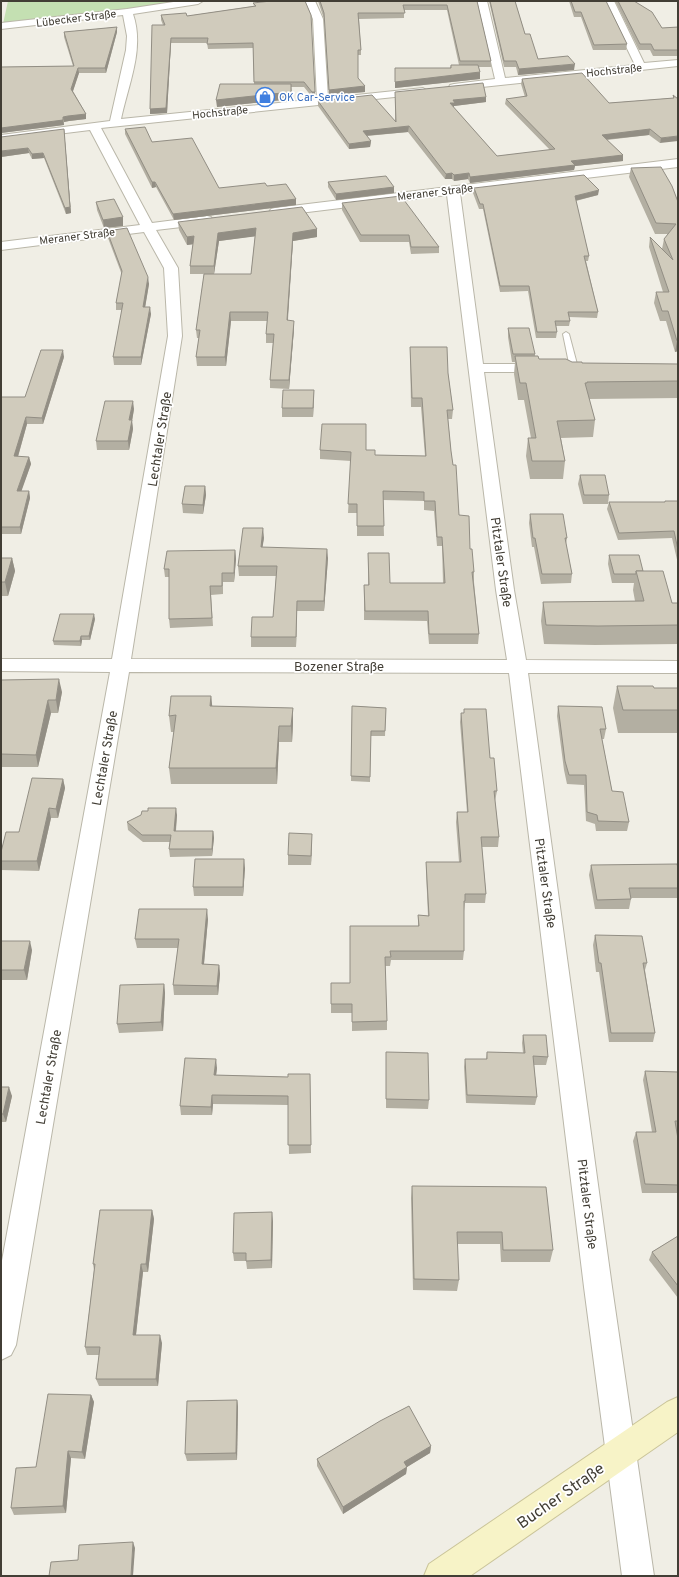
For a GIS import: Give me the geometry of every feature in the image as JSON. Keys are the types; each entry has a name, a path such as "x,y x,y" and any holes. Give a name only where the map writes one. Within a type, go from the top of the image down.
{"main road":[{"name":"Bucher Straße","path":"441,1576 678,1413"}],"street":[{"name":"Lübecker Straße","path":"1,26 127,12 198,1"},
{"path":"310,1 318,19 323,102"},
{"path":"482,1 501,82"},
{"path":"609,1 641,67"},
{"path":"117,123 115,119 126,81 132,46 130,17 127,12"},
{"name":"Hochstraße","path":"1,138 117,123 678,63"},
{"name":"Lechtaler Straße","path":"1,1345 121,665 157,455 175,336 171,268 94,126"},
{"name":"Meraner Straße","path":"261,213 678,163"},
{"name":"Pitztaler Straße","path":"453,190 505,590 518,667 598,1287 638,1576"},
{"name":"Meraner Straße","path":"1,246 216,219"},
{"path":"476,368 589,368"},
{"name":"Bozener Straße","path":"1,665 678,667"}],"lane":[{"path":"566,334 574,368"}],"green space":[{"path":"8,1 193,1 3,24"}],"building":[{"path":"271,1 305,1 311,15 315,92 312,92 304,82 254,82 253,43 207,44 208,38 171,38 166,108 150,109 152,25 165,25 161,15 186,13 187,16 256,6 253,3"},
{"path":"320,1 477,1 491,61 460,61 447,5 403,5 405,13 358,13 361,50 358,50 358,78 365,86 329,90 324,13"},
{"path":"490,1 515,1 525,34 530,34 538,59 568,56 575,64 519,69 516,61 504,61"},
{"path":"571,1 606,1 627,44 594,45 581,12 575,12"},
{"path":"618,1 634,1 652,12 662,28 678,27 678,50 654,50 651,44 640,44"},
{"path":"117,27 105,68 78,68 71,89 86,114 63,117 63,120 1,128 1,67 74,66 64,32"},
{"path":"451,65 478,65 480,72 395,82 395,68 451,68"},
{"path":"582,73 609,103 674,98 673,95 678,99 678,136 661,138 650,129 602,135 623,155 571,161 575,165 470,177 469,173 454,175 452,173 446,174 409,126 363,131 371,141 349,144 318,101 372,95 396,122 395,92 483,83 486,97 453,100 455,103 450,103 497,156 555,149 506,99 527,96 522,79"},
{"path":"220,84 291,84 291,92 216,100"},
{"path":"145,127 152,142 192,138 219,188 265,183 267,186 286,184 296,199 173,214 155,182 152,182 125,129"},
{"path":"64,129 70,207 65,208 43,153 32,154 28,148 1,151 1,137"},
{"path":"661,167 672,186 678,202 678,341 668,311 662,311 656,292 669,292 650,237 673,260 664,239 676,224 656,223 631,168"},
{"path":"584,175 599,190 575,196 589,256 584,256 598,312 568,312 570,321 555,321 557,332 537,332 529,286 500,286 483,204 480,204 474,188"},
{"path":"386,176 394,187 336,194 328,182"},
{"path":"401,196 439,247 411,247 409,235 361,235 342,203"},
{"path":"114,199 123,217 103,220 96,202"},
{"path":"302,207 317,229 293,233 287,320 294,321 289,380 270,380 274,334 266,334 268,312 230,312 225,357 196,357 200,330 196,330 204,274 251,274 256,228 218,233 214,266 190,266 194,236 187,237 178,222"},
{"path":"127,228 148,277 143,307 150,307 141,357 113,357 123,303 116,303 122,271 107,231"},
{"path":"508,328 529,328 535,354 513,354"},
{"path":"410,347 447,347 448,373 453,410 447,410 451,451 453,465 456,465 459,515 469,516 470,549 472,549 474,572 472,572 479,634 429,634 428,611 365,611 364,585 369,585 368,553 389,553 390,583 445,583 442,537 437,537 435,501 424,501 424,492 383,491 384,526 357,526 357,504 348,504 351,452 320,450 322,424 366,424 366,450 375,450 375,455 426,456 422,398 412,398"},
{"path":"41,350 63,350 42,418 26,417 14,456 29,457 17,491 29,491 20,527 1,527 1,397 25,397"},
{"path":"515,356 538,356 539,359 566,359 572,362 582,363 678,364 678,381 585,383 595,420 557,421 565,461 532,461 528,438 536,438 526,383 520,383"},
{"path":"283,390 314,390 313,408 282,408"},
{"path":"105,401 133,401 129,420 132,420 128,441 96,441"},
{"path":"580,475 605,475 609,495 584,495"},
{"path":"185,486 205,486 203,505 182,504"},
{"path":"678,501 678,550 674,531 619,533 609,502"},
{"path":"530,514 563,514 567,538 565,538 572,574 542,574 535,538 533,538"},
{"path":"243,528 263,528 261,547 327,549 324,601 297,601 296,637 251,637 252,617 273,617 277,566 238,566"},
{"path":"235,550 234,573 222,573 222,586 210,586 212,618 169,619 169,569 164,569 167,551"},
{"path":"609,555 639,555 643,571 636,571 636,574 614,574"},
{"path":"1,558 12,558 5,582 1,582"},
{"path":"636,571 663,571 672,603 678,603 678,625 546,625 543,602 644,601"},
{"path":"60,614 94,614 89,636 81,636 80,641 53,641"},
{"path":"59,679 56,700 48,700 36,755 1,754 1,680"},
{"path":"617,686 678,688 678,710 623,710"},
{"path":"171,696 211,696 210,706 293,708 291,726 279,726 276,768 169,768 176,715 169,716"},
{"path":"352,706 386,708 385,731 371,731 370,777 351,776"},
{"path":"558,706 602,707 606,729 600,729 612,791 623,792 629,822 598,821 597,815 587,812 586,775 569,775 565,761"},
{"path":"464,709 486,709 490,758 494,758 497,791 494,791 499,837 481,837 486,894 465,894 464,951 390,951 391,957 385,957 387,1021 352,1022 352,1004 331,1004 331,983 350,983 350,926 419,926 418,915 429,916 426,862 461,862 457,812 468,812 461,713 464,713"},
{"path":"32,778 63,779 56,809 49,808 37,861 1,861 1,852 6,832 19,832"},
{"path":"148,808 176,808 174,831 213,831 212,849 169,849 171,835 142,835 127,822 141,815 142,811 148,811"},
{"path":"289,833 312,834 311,856 288,855"},
{"path":"195,859 244,859 243,887 193,887"},
{"path":"677,864 678,888 629,888 631,899 597,900 591,865"},
{"path":"139,909 207,909 202,964 219,965 217,986 173,985 179,939 135,939"},
{"path":"595,935 642,936 647,963 643,963 655,1033 611,1033 601,963 599,963"},
{"path":"1,941 30,941 24,970 1,970"},
{"path":"164,984 161,1022 117,1024 120,985"},
{"path":"523,1035 546,1035 548,1057 533,1056 537,1097 467,1095 465,1059 487,1059 487,1052 525,1053"},
{"path":"386,1052 428,1053 429,1100 386,1099"},
{"path":"185,1058 216,1059 214,1075 288,1077 288,1074 310,1074 311,1145 288,1145 288,1096 212,1095 211,1107 180,1106"},
{"path":"645,1071 678,1072 678,1121 675,1121 678,1139 678,1185 645,1184 636,1132 656,1132"},
{"path":"1,1087 9,1087 3,1114 1,1114"},
{"path":"412,1186 546,1187 553,1250 503,1250 502,1232 457,1232 459,1280 414,1279"},
{"path":"100,1210 152,1210 146,1264 141,1264 133,1335 160,1335 156,1379 96,1379 100,1347 85,1347"},
{"path":"272,1212 271,1260 246,1261 246,1253 233,1253 234,1213"},
{"path":"678,1236 678,1286 652,1252"},
{"path":"48,1394 91,1395 82,1452 68,1451 63,1506 11,1508 16,1468 36,1467"},
{"path":"237,1400 236,1453 185,1454 187,1401"},
{"path":"409,1406 431,1446 404,1462 407,1467 343,1507 317,1459 380,1421"},
{"path":"133,1542 131,1576 49,1576 51,1562 78,1560 79,1545"}],"place":[{"name":"OK Car-Service","path":"265,97"}]}
